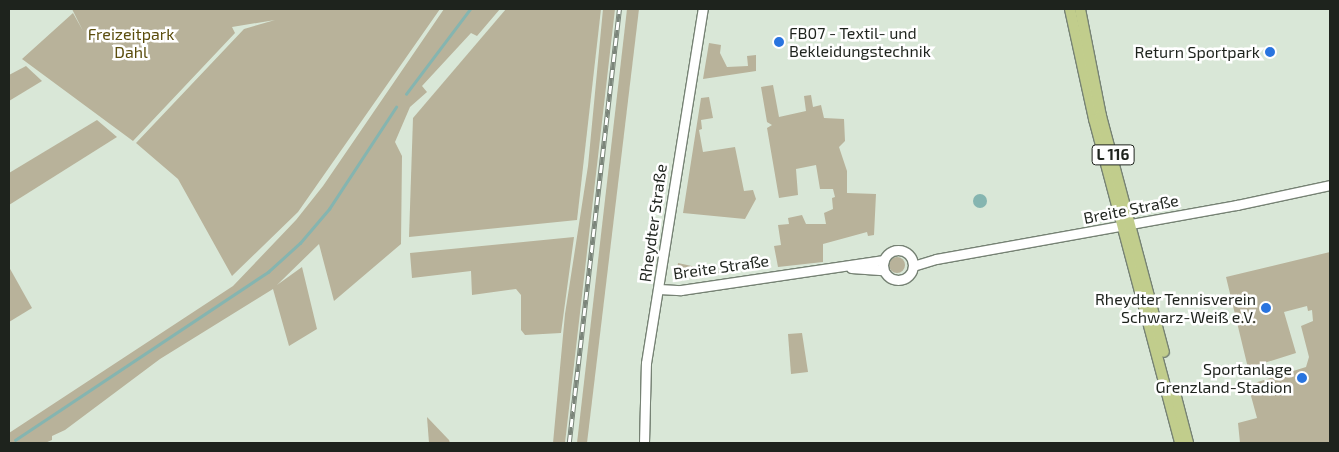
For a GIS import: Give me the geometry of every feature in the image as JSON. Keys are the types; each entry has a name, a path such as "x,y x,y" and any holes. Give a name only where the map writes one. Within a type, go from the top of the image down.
{"main road":[{"name":"Rheydter Straße","path":"644,443 646,363 703,9"},
{"name":"L 116","path":"1070,9 1090,89 1188,443"},
{"name":"L 116","path":"1080,9 1090,89"},
{"name":"Breite Straße","path":"913,263 1128,225 1330,185"},
{"name":"L 116","path":"1128,225 1180,443"},
{"path":"898,252 906,253 913,263 909,275 897,279 887,276 883,265 898,252"},
{"name":"Breite Straße","path":"659,289 681,290 751,278 846,267 883,265"}],"green space":[{"name":"Freizeitpark Dahl","path":"72,9 440,9 298,212 232,276 178,179 136,143 244,29 275,20 232,27 235,33 133,141 22,59 73,13 83,31"},
{"path":"444,9 500,9 477,36 471,33 422,86 427,92 410,107 395,142 402,156 401,244 334,301 319,244 277,285 302,267 317,329 289,346 273,289 160,359 65,430 52,436 52,440 45,443 9,443 9,433 233,286 296,220 323,186"},
{"path":"506,9 601,9 577,220 409,237 413,118"},
{"path":"603,9 615,9 565,443 553,443 565,314 588,166"},
{"path":"627,9 639,9 587,443 577,443"},
{"path":"709,43 721,45 720,53 727,67 748,66 747,56 756,55 756,71 703,79"},
{"path":"26,66 42,81 9,101 9,75"},
{"path":"773,85 779,117 806,111 804,96 811,95 813,107 821,105 824,118 844,119 845,141 839,147 847,171 847,193 876,194 874,235 868,236 867,232 823,244 823,262 778,267 774,246 781,245 778,225 789,224 788,218 802,215 806,224 826,224 824,213 833,209 832,198 835,197 833,189 820,189 816,165 796,169 798,195 779,198 767,128 772,125 767,122 761,87"},
{"path":"709,97 713,118 701,120 702,129 699,130 703,152 735,147 744,191 753,190 756,199 745,219 683,213 701,98"},
{"path":"97,120 117,137 9,205 9,173"},
{"path":"574,237 561,333 525,335 521,330 521,295 516,289 472,295 471,271 412,278 410,253"},
{"path":"1330,252 1330,443 1240,443 1238,423 1257,418 1248,385 1306,367 1309,357 1301,326 1313,321 1312,310 1308,311 1307,306 1284,312 1296,353 1248,368 1226,277"},
{"path":"894,257 900,257 905,262 903,271 894,273 889,268 889,262"},
{"path":"739,261 740,271 676,278 678,263 719,272 721,264"},
{"path":"9,267 32,308 9,322"},
{"path":"802,333 808,372 791,374 788,334"},
{"path":"427,417 449,440 450,443 429,443"}],"water":[{"path":"980,194 985,196 987,201 985,206 980,208 975,206 973,201 975,196"}],"waterway":[{"path":"406,94 470,9"},
{"path":"15,440 268,272 300,243 329,209 396,107"}],"railway":[{"path":"569,443 619,9"}],"place":[{"name":"FB07 - Textil- und Bekleidungstechnik","path":"779,42"},
{"name":"Return Sportpark","path":"1270,52"},
{"name":"Rheydter Tennisverein Schwarz-Weiß e.V.","path":"1266,308"},
{"name":"Sportanlage Grenzland-Stadion","path":"1302,378"}]}
